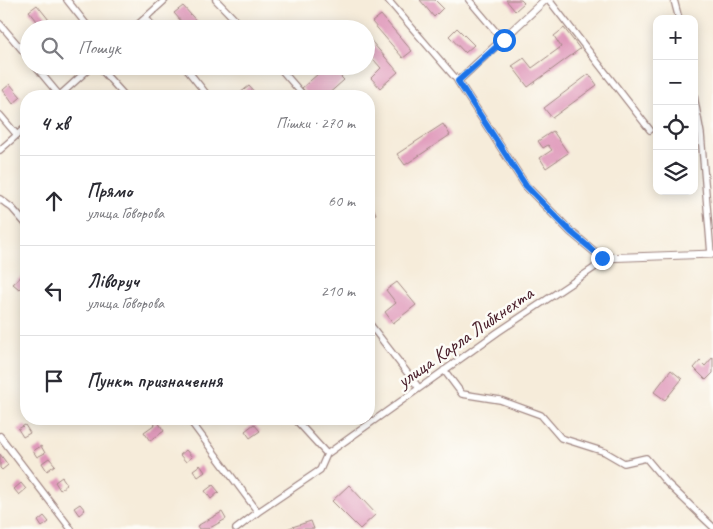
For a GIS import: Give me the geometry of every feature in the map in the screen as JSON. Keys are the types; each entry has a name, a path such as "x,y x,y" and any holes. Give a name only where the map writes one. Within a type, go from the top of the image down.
{"street":[{"path":"67,0 83,20"},
{"path":"144,20 165,0"},
{"path":"216,0 235,20"},
{"path":"388,0 458,81 526,186 571,232 602,258 712,254 701,134 696,105"},
{"path":"470,0 504,40"},
{"path":"458,81 547,0 650,130"},
{"path":"674,0 678,15"},
{"path":"0,24 20,47"},
{"path":"42,75 54,90"},
{"path":"66,90 82,75"},
{"path":"106,75 120,90"},
{"path":"191,75 203,90"},
{"path":"286,75 299,90"},
{"path":"0,115 18,135 0,150"},
{"path":"0,199 20,217"},
{"name":"улица Карла Либкнехта","path":"375,420 498,332 594,268 602,258"},
{"path":"375,331 419,388"},
{"path":"444,370 462,394 500,400 541,415 561,438 605,452 624,463 646,458 667,483 713,528"},
{"path":"193,425 258,512"},
{"path":"300,425 327,454"},
{"name":"улица Карла Либкнехта","path":"236,529 320,470 327,454 367,425"},
{"path":"0,436 71,529"}],"building":[{"path":"420,0 435,0 443,8 434,17"},
{"path":"506,0 521,0 524,3 515,11"},
{"path":"37,5 49,20 36,20 29,11"},
{"path":"183,6 196,20 180,20 174,13"},
{"path":"381,15 412,51 403,58 375,25 375,20"},
{"path":"457,28 474,45 465,53 449,36"},
{"path":"564,28 580,49 528,87 512,66 524,58 532,68 561,47 554,36"},
{"path":"375,45 398,72 380,88 371,78 381,68 375,61"},
{"path":"589,74 597,85 552,118 544,108"},
{"path":"317,75 339,75 344,80 333,90 304,90 302,88"},
{"path":"10,84 20,98 13,104 3,90"},
{"path":"249,86 253,90 244,90"},
{"path":"443,124 450,135 405,165 397,154"},
{"path":"553,131 568,153 546,168 540,158 552,150 548,145 543,148 538,141"},
{"path":"20,278 20,288 13,284"},
{"path":"397,282 416,305 393,323 385,312 396,303 386,290"},
{"path":"713,357 713,373 706,380 694,368 700,361 705,366"},
{"path":"671,370 682,379 665,400 654,392"},
{"path":"25,425 30,433 23,437 18,429"},
{"path":"154,425 160,425 164,431 150,441 144,432"},
{"path":"255,425 260,431 250,438 245,431"},
{"path":"41,446 45,453 37,457 33,451"},
{"path":"186,450 192,457 186,462 180,455"},
{"path":"0,454 8,465 2,470 0,468"},
{"path":"49,458 55,465 47,471 42,463"},
{"path":"200,465 205,472 198,477 193,470"},
{"path":"62,477 67,484 60,490 55,482"},
{"path":"21,483 26,489 19,495 14,489"},
{"path":"213,485 219,492 211,499 205,491"},
{"path":"349,485 376,514 360,529 332,501"},
{"path":"80,504 85,510 79,515 74,508"},
{"path":"222,512 226,519 208,529 199,529 197,526"},
{"path":"44,516 49,522 42,527 38,521"},
{"path":"311,521 314,529 286,529"}],"route":[{"path":"504,40 458,81 526,186 571,232 602,258"}]}
